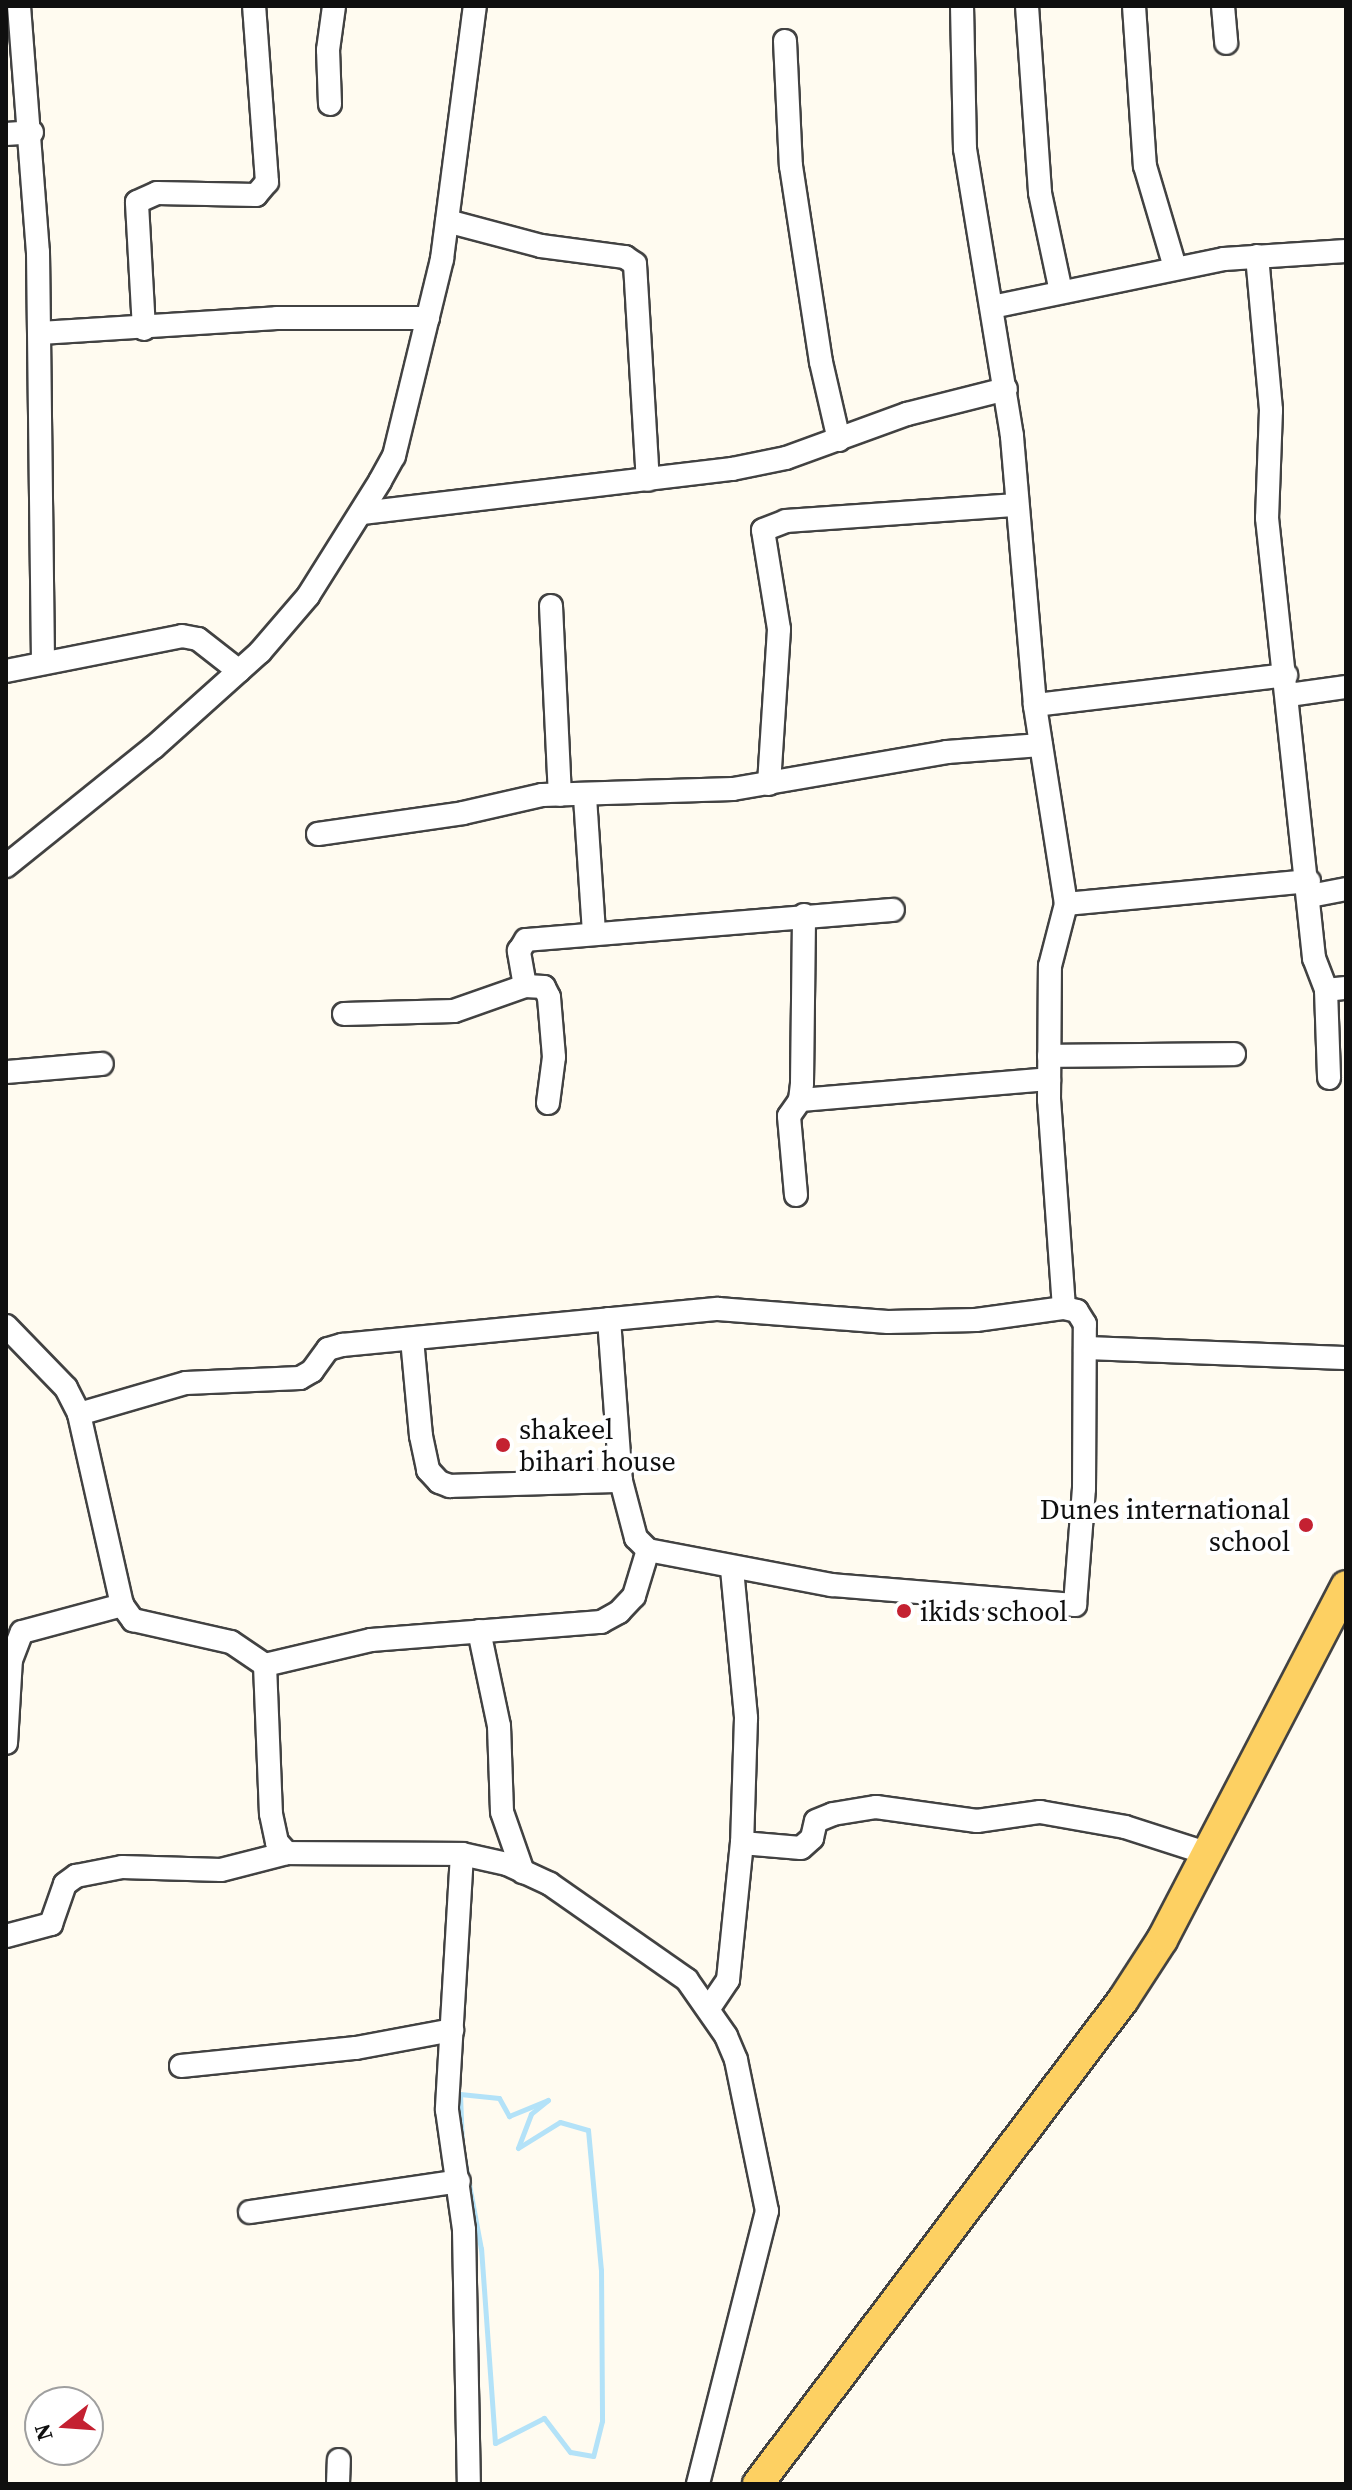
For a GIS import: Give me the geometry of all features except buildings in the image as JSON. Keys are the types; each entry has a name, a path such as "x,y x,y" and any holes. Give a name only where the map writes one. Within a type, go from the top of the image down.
{"main road":[{"path":"758,2484 1123,2000 1162,1940 1346,1586"}],"street":[{"path":"19,6 32,132 40,333 43,661"},
{"path":"144,329 137,202 157,193 256,195 267,182 254,6"},
{"path":"330,104 328,50 334,6"},
{"path":"6,866 153,748 239,671 308,596 362,513 394,456 428,318 447,221 475,6"},
{"path":"962,6 961,108 1006,389 1035,705 1066,904 1050,966 1049,1067 1064,1308"},
{"path":"1027,6 1040,193 1061,292"},
{"path":"1134,6 1145,166 1175,267"},
{"path":"1223,6 1226,43"},
{"path":"785,41 791,166 821,362 839,440"},
{"path":"6,134 32,132"},
{"path":"447,221 541,246 625,257 635,264 648,480"},
{"path":"992,307 1175,267 1257,256 1346,251"},
{"path":"1257,256 1271,410 1267,518 1288,685 1316,968 1336,989 1329,1078"},
{"path":"40,333 144,329 296,317 428,318"},
{"path":"362,513 648,480 786,458 907,414 1006,389"},
{"path":"769,784 779,629 763,530 786,521 1016,505"},
{"path":"551,606 560,795"},
{"path":"6,671 43,661 182,636 198,639 239,671"},
{"path":"1035,705 1288,685 1346,687"},
{"path":"318,834 560,795 585,797 769,784 947,752 1041,745"},
{"path":"585,797 594,932"},
{"path":"1066,904 1310,888 1346,889"},
{"path":"525,986 522,943 594,932 893,910"},
{"path":"796,1195 789,1116 800,1100 804,915"},
{"path":"344,1014 454,1011 525,986 544,987 549,997 554,1057 548,1103"},
{"path":"800,1100 1049,1067 1234,1054"},
{"path":"6,1072 102,1064"},
{"path":"79,1414 186,1383 300,1378 312,1371 328,1349 412,1339 609,1319 718,1309 949,1321 1064,1308 1083,1315 1085,1348 1075,1605 832,1585 732,1569 648,1550 636,1538 621,1481 609,1319"},
{"path":"6,1326 66,1388 79,1414 122,1605 133,1620 231,1642 265,1665 270,1692 271,1814 277,1842 287,1853"},
{"path":"412,1339 421,1436 428,1470 439,1482 621,1481"},
{"path":"1085,1348 1346,1358"},
{"path":"265,1665 371,1640 601,1622 634,1596 648,1550"},
{"path":"709,2008 728,1980 742,1843 746,1718 732,1569"},
{"path":"6,1743 11,1660 22,1632 122,1605"},
{"path":"479,1631 499,1726 502,1812 523,1872"},
{"path":"742,1843 801,1848 823,1817 876,1807 977,1821 1040,1812 1125,1827 1206,1853"},
{"path":"6,1936 51,1924 65,1884 76,1876 122,1867 221,1870 287,1853 462,1854 523,1872 550,1884 687,1980 709,2008 745,2084 767,2211 698,2484"},
{"path":"462,1854 447,2110 459,2181 469,2484"},
{"path":"181,2066 356,2048 452,2030"},
{"path":"250,2212 459,2181"},
{"path":"338,2484 339,2460"}],"waterway":[{"path":"460,2094 499,2098 509,2116 548,2100 531,2114 518,2148 560,2122 588,2130 601,2270 602,2421 593,2456 570,2452 544,2418 495,2443 481,2249 462,2146 460,2094"}],"place":[{"name":"shakeel bihari house","path":"503,1445"},
{"name":"Dunes international school","path":"1306,1525"},
{"name":"ikids school","path":"904,1611"}]}
